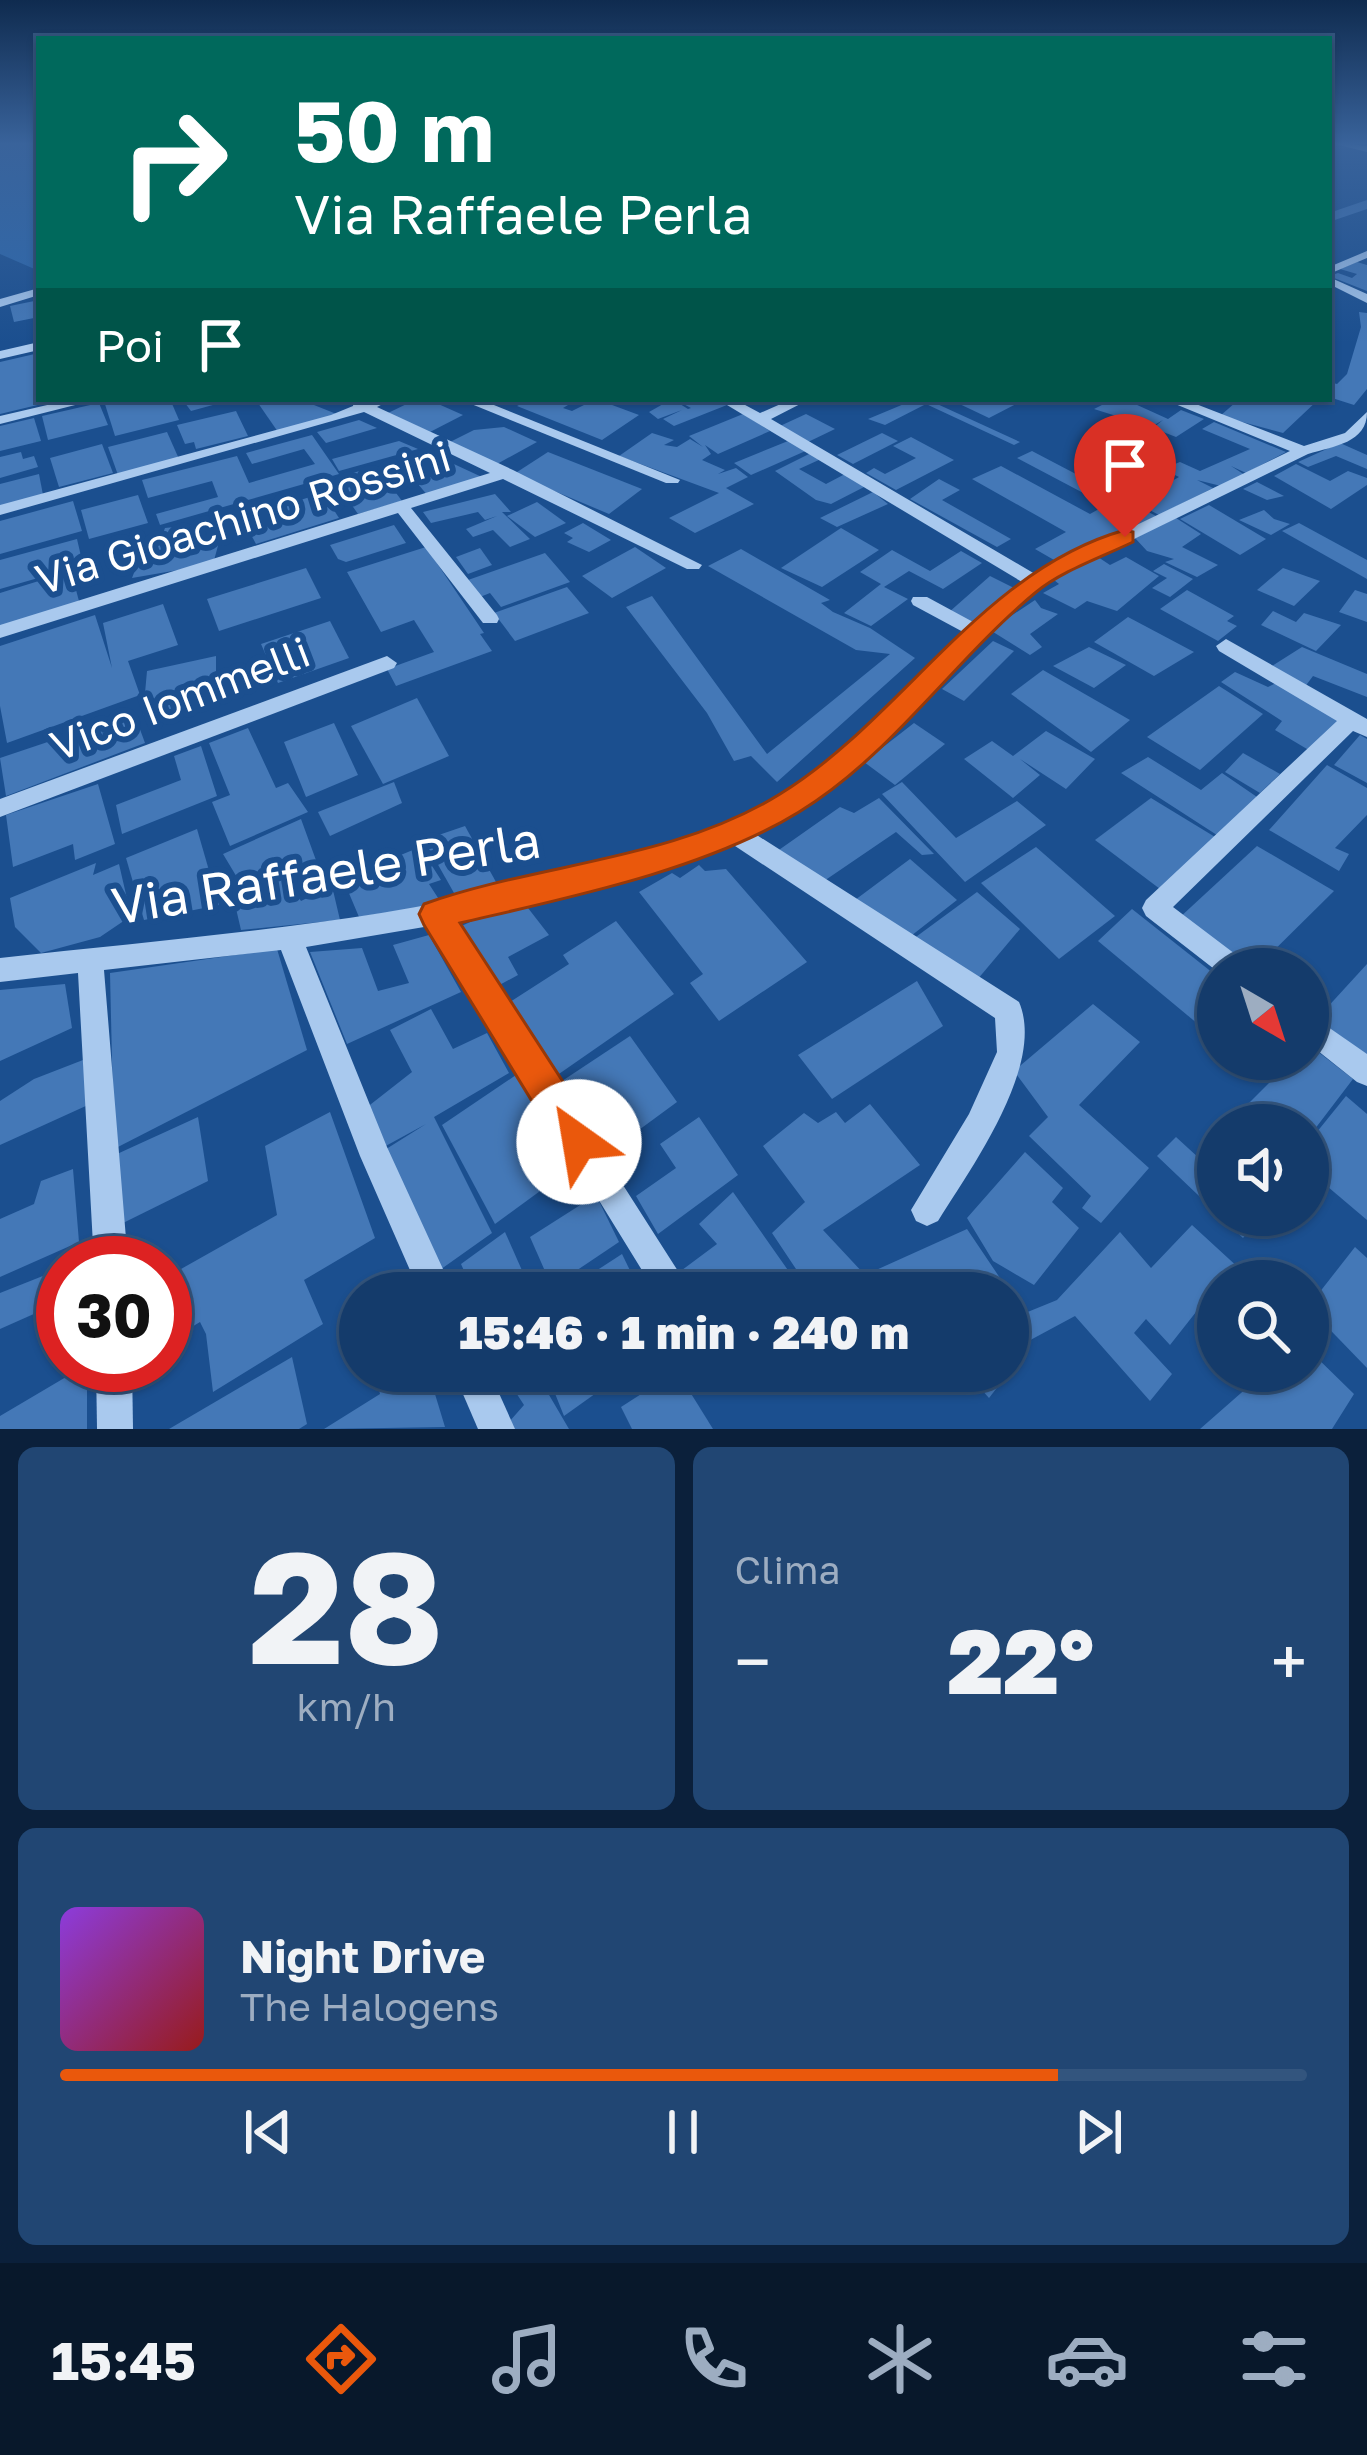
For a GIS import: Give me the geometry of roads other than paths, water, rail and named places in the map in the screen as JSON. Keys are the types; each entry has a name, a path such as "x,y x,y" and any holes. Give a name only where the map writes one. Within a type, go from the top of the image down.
{"street":[{"path":"1332,274 1367,254"},
{"path":"1332,278 1367,299"},
{"path":"0,303 36,292"},
{"path":"0,355 36,347"},
{"path":"0,420 79,402"},
{"path":"355,402 693,565"},
{"path":"0,510 379,402"},
{"path":"474,402 673,480"},
{"path":"730,402 1034,581"},
{"path":"762,418 797,402"},
{"path":"1178,402 1303,452"},
{"path":"1367,416 1348,436 1367,444"},
{"name":"Via Raffaele Perla","path":"0,970 289,938 436,914 591,878 732,832 791,802 878,734 1034,581 1303,452 1348,436"},
{"name":"Via Gioachino Rossini","path":"0,632 507,472"},
{"path":"401,506 490,619"},
{"path":"920,601 978,632"},
{"path":"1207,948 1155,908 1359,724 1226,646"},
{"name":"Vico Iommelli","path":"0,808 387,663"},
{"path":"732,832 1009,1011 1011,1052 980,1126 927,1210"},
{"path":"436,914 662,1272"},
{"path":"289,938 427,1272"},
{"path":"91,959 109,1236"},
{"path":"1329,1043 1367,1072"},
{"path":"115,1392 116,1429"},
{"path":"480,1392 497,1429"}]}
